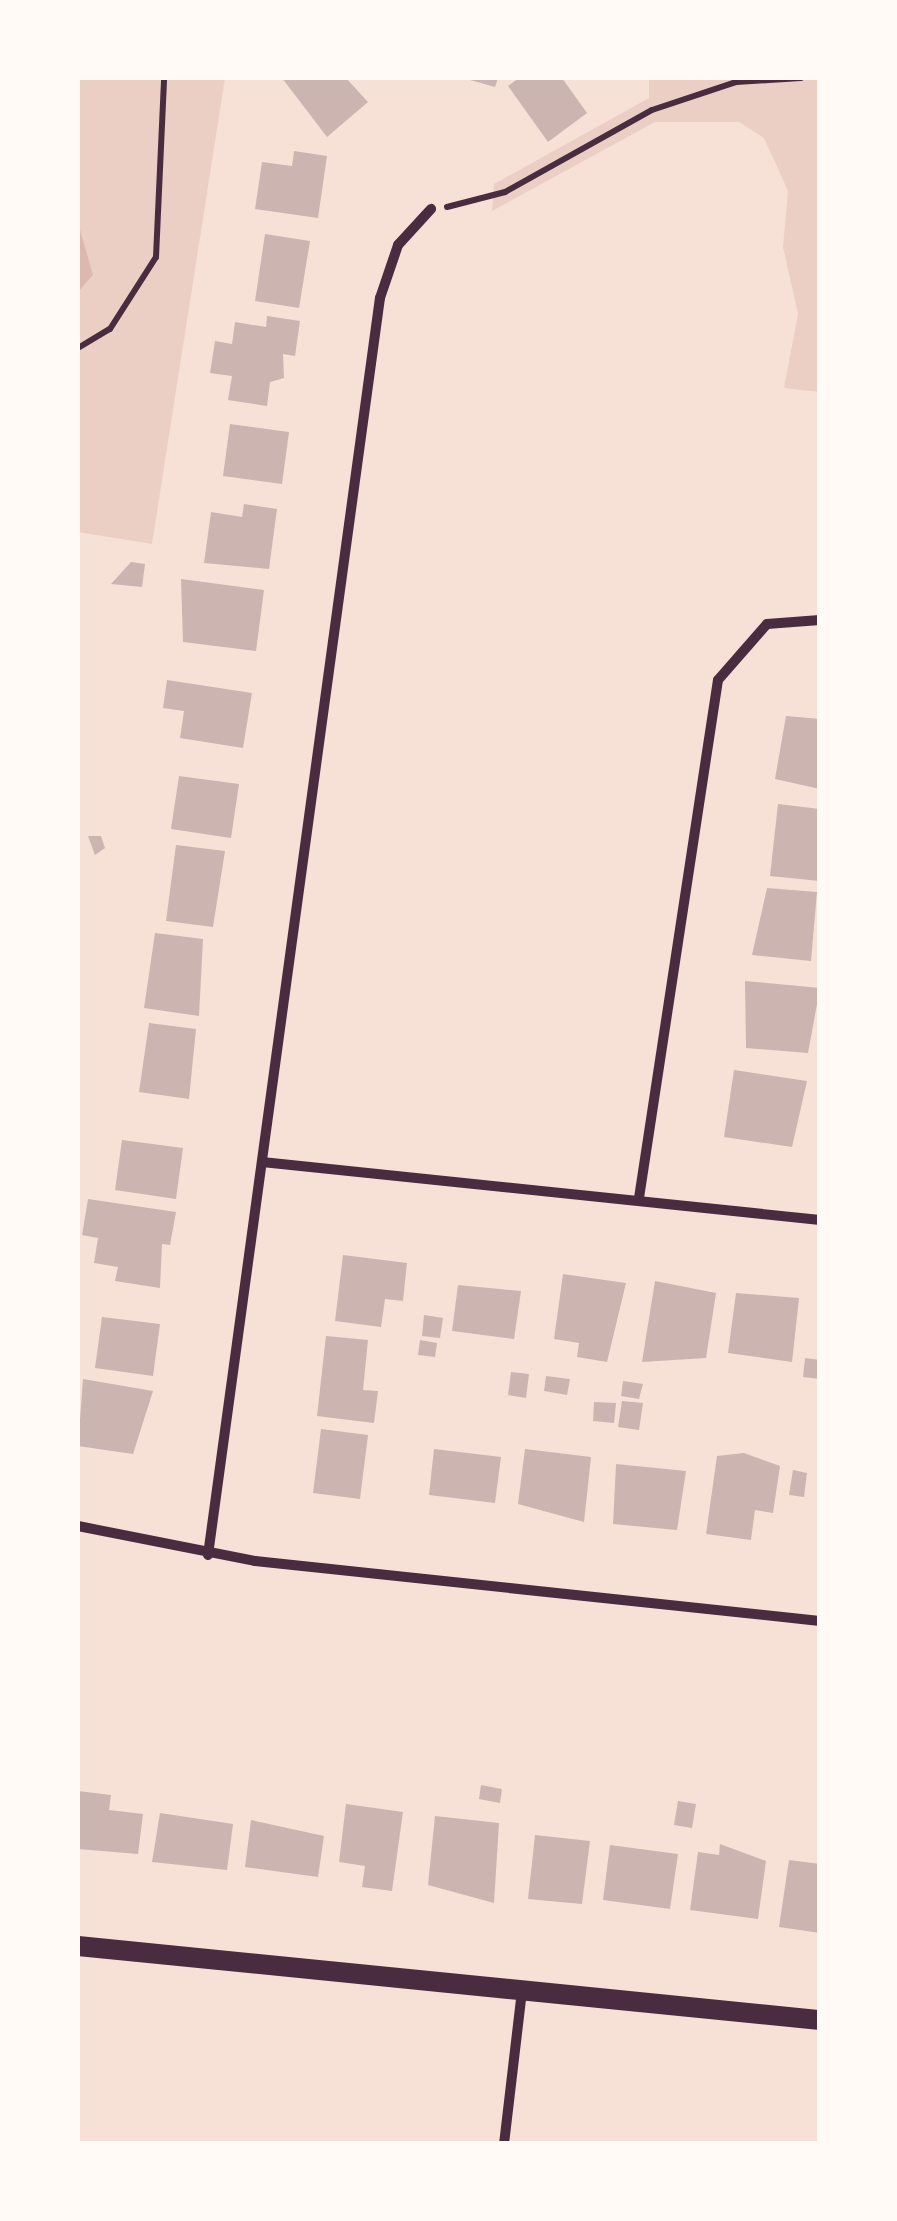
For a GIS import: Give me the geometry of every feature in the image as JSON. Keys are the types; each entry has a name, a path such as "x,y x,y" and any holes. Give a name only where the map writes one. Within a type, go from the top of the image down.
{"main road":[{"path":"78,1946 820,2020"}],"street":[{"path":"208,1555 380,298 398,244 431,209"},
{"path":"638,1198 718,680 767,624 820,620"},
{"path":"262,1162 638,1198 820,1220"},
{"path":"78,1526 208,1555 820,1621"},
{"path":"504,2144 522,1989"}],"path":[{"path":"78,348 110,329 156,257 164,78"},
{"path":"431,209 506,192 652,110 736,82 801,78"}],"shaded area":[{"path":"78,78 225,78 152,544 78,532"},
{"path":"649,78 819,78 819,392 784,388 798,314 783,247 788,191 764,138 739,122 655,122 492,211 494,184 649,98"},
{"path":"78,223 93,275 78,292"}],"building":[{"path":"282,78 346,78 368,102 327,137"},
{"path":"463,78 498,78 495,87"},
{"path":"519,78 562,78 587,113 548,142 508,86"},
{"path":"294,151 327,156 318,218 255,209 262,162 292,166"},
{"path":"265,234 310,241 299,308 255,301"},
{"path":"267,316 300,321 295,356 283,354 284,378 270,382 267,406 228,400 232,376 210,373 215,341 232,344 235,322 266,327"},
{"path":"230,424 289,432 282,484 223,476"},
{"path":"244,504 277,509 269,569 204,563 211,512 242,517"},
{"path":"131,562 145,564 142,587 111,584"},
{"path":"181,579 264,590 256,651 183,642"},
{"path":"167,680 252,693 243,748 180,738 184,711 163,708"},
{"path":"786,716 820,719 820,789 775,779"},
{"path":"179,776 239,784 231,838 171,829"},
{"path":"778,804 820,809 820,881 770,876"},
{"path":"88,836 101,836 105,848 95,855"},
{"path":"176,845 225,851 213,927 166,921"},
{"path":"767,888 817,892 811,961 752,955"},
{"path":"155,933 203,939 199,1016 144,1008"},
{"path":"745,981 820,988 808,1053 746,1048"},
{"path":"149,1023 196,1029 189,1099 139,1092"},
{"path":"734,1070 807,1081 792,1147 724,1137"},
{"path":"122,1140 183,1148 176,1199 115,1190"},
{"path":"88,1199 176,1212 170,1245 162,1244 160,1288 115,1281 118,1267 94,1263 98,1238 82,1235"},
{"path":"343,1255 407,1263 403,1301 385,1299 381,1327 335,1321"},
{"path":"563,1274 626,1283 607,1362 577,1357 579,1343 554,1339"},
{"path":"655,1281 716,1293 706,1358 642,1362"},
{"path":"458,1285 521,1291 514,1339 452,1331"},
{"path":"736,1293 799,1298 792,1362 728,1353"},
{"path":"424,1315 443,1318 440,1338 422,1336"},
{"path":"102,1317 160,1324 153,1376 95,1368"},
{"path":"326,1336 368,1340 363,1390 378,1391 374,1423 317,1416"},
{"path":"420,1340 437,1343 435,1357 418,1355"},
{"path":"805,1358 820,1360 820,1379 803,1377"},
{"path":"511,1372 529,1374 526,1398 508,1395"},
{"path":"546,1376 570,1379 567,1395 544,1391"},
{"path":"83,1379 153,1391 133,1454 78,1446"},
{"path":"623,1381 643,1384 639,1399 621,1396"},
{"path":"622,1401 643,1403 639,1430 618,1427"},
{"path":"594,1402 616,1403 614,1423 593,1421"},
{"path":"321,1429 368,1435 360,1499 313,1493"},
{"path":"434,1449 501,1457 495,1503 429,1495"},
{"path":"525,1449 591,1457 584,1522 518,1504"},
{"path":"744,1453 780,1466 773,1513 755,1510 751,1540 706,1534 717,1456"},
{"path":"616,1464 686,1471 677,1530 613,1524"},
{"path":"793,1470 807,1473 804,1497 789,1495"},
{"path":"481,1785 502,1789 500,1803 479,1799"},
{"path":"78,1791 111,1795 109,1810 143,1814 138,1854 78,1849"},
{"path":"678,1801 696,1804 692,1828 674,1825"},
{"path":"346,1804 403,1812 392,1891 362,1887 365,1866 339,1862"},
{"path":"160,1813 233,1824 227,1870 152,1862"},
{"path":"435,1816 499,1823 494,1903 428,1885"},
{"path":"251,1820 324,1836 318,1877 245,1867"},
{"path":"535,1835 590,1841 582,1904 528,1899"},
{"path":"720,1844 766,1861 758,1919 690,1910 698,1852 719,1855"},
{"path":"610,1845 678,1854 670,1909 603,1900"},
{"path":"789,1860 820,1864 820,1933 779,1927"}]}
